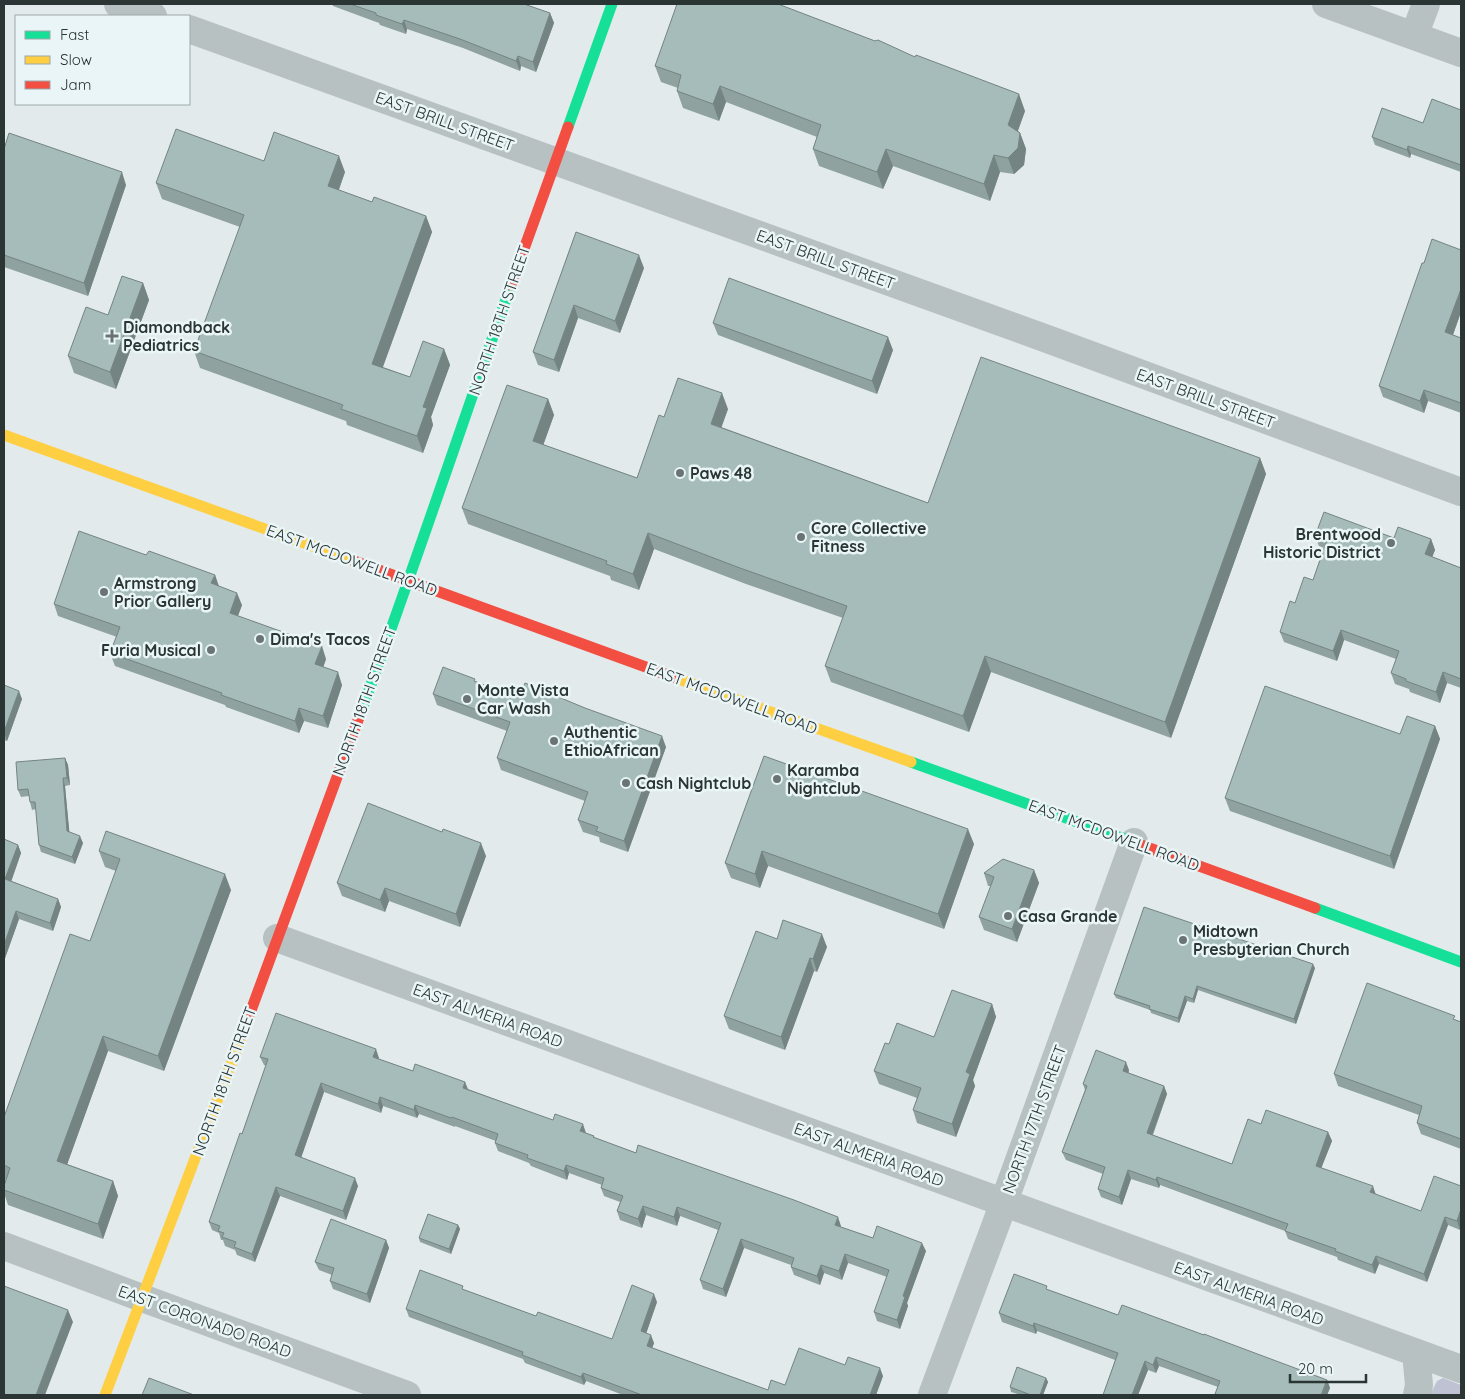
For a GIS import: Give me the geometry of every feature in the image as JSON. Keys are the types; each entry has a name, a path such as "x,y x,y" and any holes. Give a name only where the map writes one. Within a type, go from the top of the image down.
{"main road":[{"name":"NORTH 18TH STREET","path":"105,1395 214,1110 390,632 612,4"},
{"name":"EAST MCDOWELL ROAD","path":"4,435 126,477 1461,962"}],"street":[{"path":"118,4 150,15"},
{"path":"1326,4 1461,53"},
{"path":"1414,36 1426,4"},
{"name":"EAST BRILL STREET","path":"190,29 1034,334 1461,492"},
{"name":"NORTH 17TH STREET","path":"932,1395 1134,842"},
{"name":"EAST ALMERIA ROAD","path":"277,938 1003,1204 1461,1369"},
{"name":"EAST CORONADO ROAD","path":"4,1246 407,1395"},
{"path":"1416,1353 1419,1385 1417,1395"}],"shaded area":[{"path":"1443,1378 1461,1385 1461,1395 1430,1395 1437,1381"}],"building":[{"path":"350,4 524,4 550,13 533,62 518,56 516,61 460,39 404,20 402,24"},
{"path":"677,4 778,4 875,41 878,40 915,57 916,55 1019,94 1008,125 1020,133 1018,148 1008,158 994,155 984,184 886,149 877,172 813,149 821,125 720,86 713,104 677,91 681,75 655,66"},
{"path":"1432,99 1461,110 1461,165 1408,146 1407,150 1372,137 1382,108 1423,123"},
{"path":"176,129 264,161 274,132 339,156 328,186 372,202 374,197 426,216 372,364 410,377 423,341 444,349 423,407 427,408 417,436 341,409 343,405 194,351 244,215 156,183"},
{"path":"9,133 122,172 84,283 4,255 4,149"},
{"path":"576,232 639,255 615,321 574,305 554,360 533,352"},
{"path":"1432,239 1461,250 1461,289 1445,332 1461,338 1461,403 1424,390 1420,401 1379,386"},
{"path":"122,276 143,283 110,372 68,356 86,307 108,315"},
{"path":"729,278 888,337 872,381 713,323"},
{"path":"981,357 1260,458 1165,722 985,656 963,716 825,666 847,606 648,533 633,574 606,564 607,561 462,508 507,385 548,399 533,441 637,478 659,415 664,417 678,378 722,393 711,424 928,503"},
{"path":"1324,512 1394,538 1398,527 1431,539 1425,554 1461,568 1461,679 1443,672 1436,692 1406,681 1406,679 1391,673 1399,651 1341,630 1333,651 1280,632 1290,601 1295,603 1304,577 1313,580 1327,540 1315,536"},
{"path":"79,531 146,555 149,551 215,575 211,583 237,593 230,613 322,646 315,664 338,672 323,716 299,708 295,721 110,653 120,627 54,604"},
{"path":"443,667 519,698 525,683 585,708 662,736 624,841 596,831 598,827 578,820 588,792 497,758 510,722 433,694"},
{"path":"4,685 19,691 4,732"},
{"path":"1265,686 1400,734 1407,716 1435,726 1390,856 1225,798"},
{"path":"764,756 968,829 938,914 762,851 755,874 725,863"},
{"path":"65,758 67,778 63,778 67,831 80,836 72,857 39,845 35,802 30,802 28,789 18,790 16,762"},
{"path":"368,803 442,832 443,829 481,843 456,914 385,888 380,900 337,883"},
{"path":"106,831 225,874 158,1056 103,1036 57,1161 113,1181 98,1224 4,1190 10,1168 4,1165 4,1117 70,934 90,941 120,859 99,851"},
{"path":"4,839 18,845 5,879 58,899 50,923 16,911 4,945"},
{"name":"Casa Grande","path":"1003,859 1034,870 1012,929 979,917 994,877 984,873"},
{"name":"Midtown Presbyterian Church","path":"1144,907 1313,964 1294,1019 1197,986 1193,999 1185,996 1178,1018 1149,1009 1150,1006 1114,994"},
{"path":"783,920 822,934 813,959 810,958 781,1037 724,1016 756,931 777,939"},
{"path":"1367,983 1455,1016 1453,1019 1461,1022 1461,1139 1417,1123 1422,1106 1334,1074"},
{"path":"952,990 992,1004 966,1072 970,1074 952,1124 913,1110 921,1088 874,1071 885,1043 889,1044 897,1023 934,1037"},
{"path":"276,1013 376,1049 373,1057 413,1071 415,1064 465,1082 463,1088 553,1120 555,1114 583,1124 580,1131 636,1153 638,1145 794,1200 838,1217 835,1225 873,1238 877,1226 922,1243 903,1296 905,1297 897,1320 874,1312 889,1270 845,1254 839,1271 821,1265 817,1276 791,1267 794,1258 741,1239 723,1289 700,1280 721,1223 677,1207 674,1217 643,1206 638,1219 617,1211 623,1196 601,1188 604,1178 566,1165 564,1171 527,1158 528,1155 495,1143 498,1134 452,1117 415,1105 414,1110 380,1097 378,1104 321,1083 295,1155 355,1178 343,1211 276,1187 252,1254 234,1247 236,1242 222,1237 224,1233 218,1231 220,1226 209,1222 268,1059 260,1057"},
{"path":"1096,1050 1126,1062 1123,1071 1164,1086 1147,1133 1232,1164 1248,1119 1261,1124 1266,1110 1328,1132 1316,1166 1373,1186 1370,1192 1421,1211 1434,1176 1461,1186 1461,1209 1457,1221 1445,1217 1424,1274 1376,1256 1372,1265 1335,1251 1336,1249 1285,1231 1288,1224 1157,1177 1156,1180 1128,1170 1119,1197 1098,1189 1105,1167 1062,1152 1087,1086 1083,1084"},
{"path":"428,1214 458,1225 449,1249 419,1238"},
{"path":"331,1219 386,1240 367,1294 330,1281 334,1268 315,1262"},
{"path":"420,1270 463,1286 462,1289 536,1316 538,1312 612,1339 632,1285 654,1294 641,1331 651,1335 647,1346 768,1390 771,1380 785,1385 799,1348 845,1365 848,1357 880,1368 870,1395 642,1395 583,1373 581,1377 522,1355 523,1352 406,1309"},
{"path":"1014,1274 1047,1286 1046,1289 1118,1315 1122,1305 1327,1380 1321,1395 1219,1395 1215,1394 1220,1381 1156,1357 1153,1365 1145,1361 1132,1395 1103,1395 1118,1353 1034,1323 1033,1326 999,1313"},
{"path":"4,1286 68,1310 36,1395 4,1395"},
{"path":"1017,1367 1046,1378 1040,1395 1031,1395 1010,1387"},
{"path":"149,1378 194,1395 142,1395"}],"traffic: fast":[{"path":"568,127 612,4"},
{"path":"361,712 511,285"},
{"path":"911,762 1141,845"},
{"path":"1315,908 1461,962"}],"traffic: slow":[{"path":"4,435 354,561"},
{"path":"676,678 911,762"},
{"path":"105,1395 242,1035"}],"traffic: jam":[{"path":"511,285 568,127"},
{"path":"354,561 676,678"},
{"path":"242,1035 361,712"},
{"path":"1141,845 1315,908"}],"place":[{"name":"Diamondback Pediatrics","path":"112,336"},
{"name":"Paws 48","path":"680,473"},
{"name":"Core Collective Fitness","path":"801,537"},
{"name":"Brentwood Historic District","path":"1391,543"},
{"name":"Armstrong Prior Gallery","path":"104,592"},
{"name":"Dima's Tacos","path":"260,639"},
{"name":"Furia Musical","path":"211,650"},
{"name":"Monte Vista Car Wash","path":"467,699"},
{"name":"Authentic EthioAfrican","path":"554,741"},
{"name":"Karamba Nightclub","path":"777,779"},
{"name":"Cash Nightclub","path":"626,783"},
{"name":"Casa Grande","path":"1008,916"},
{"name":"Midtown Presbyterian Church","path":"1183,940"}]}
